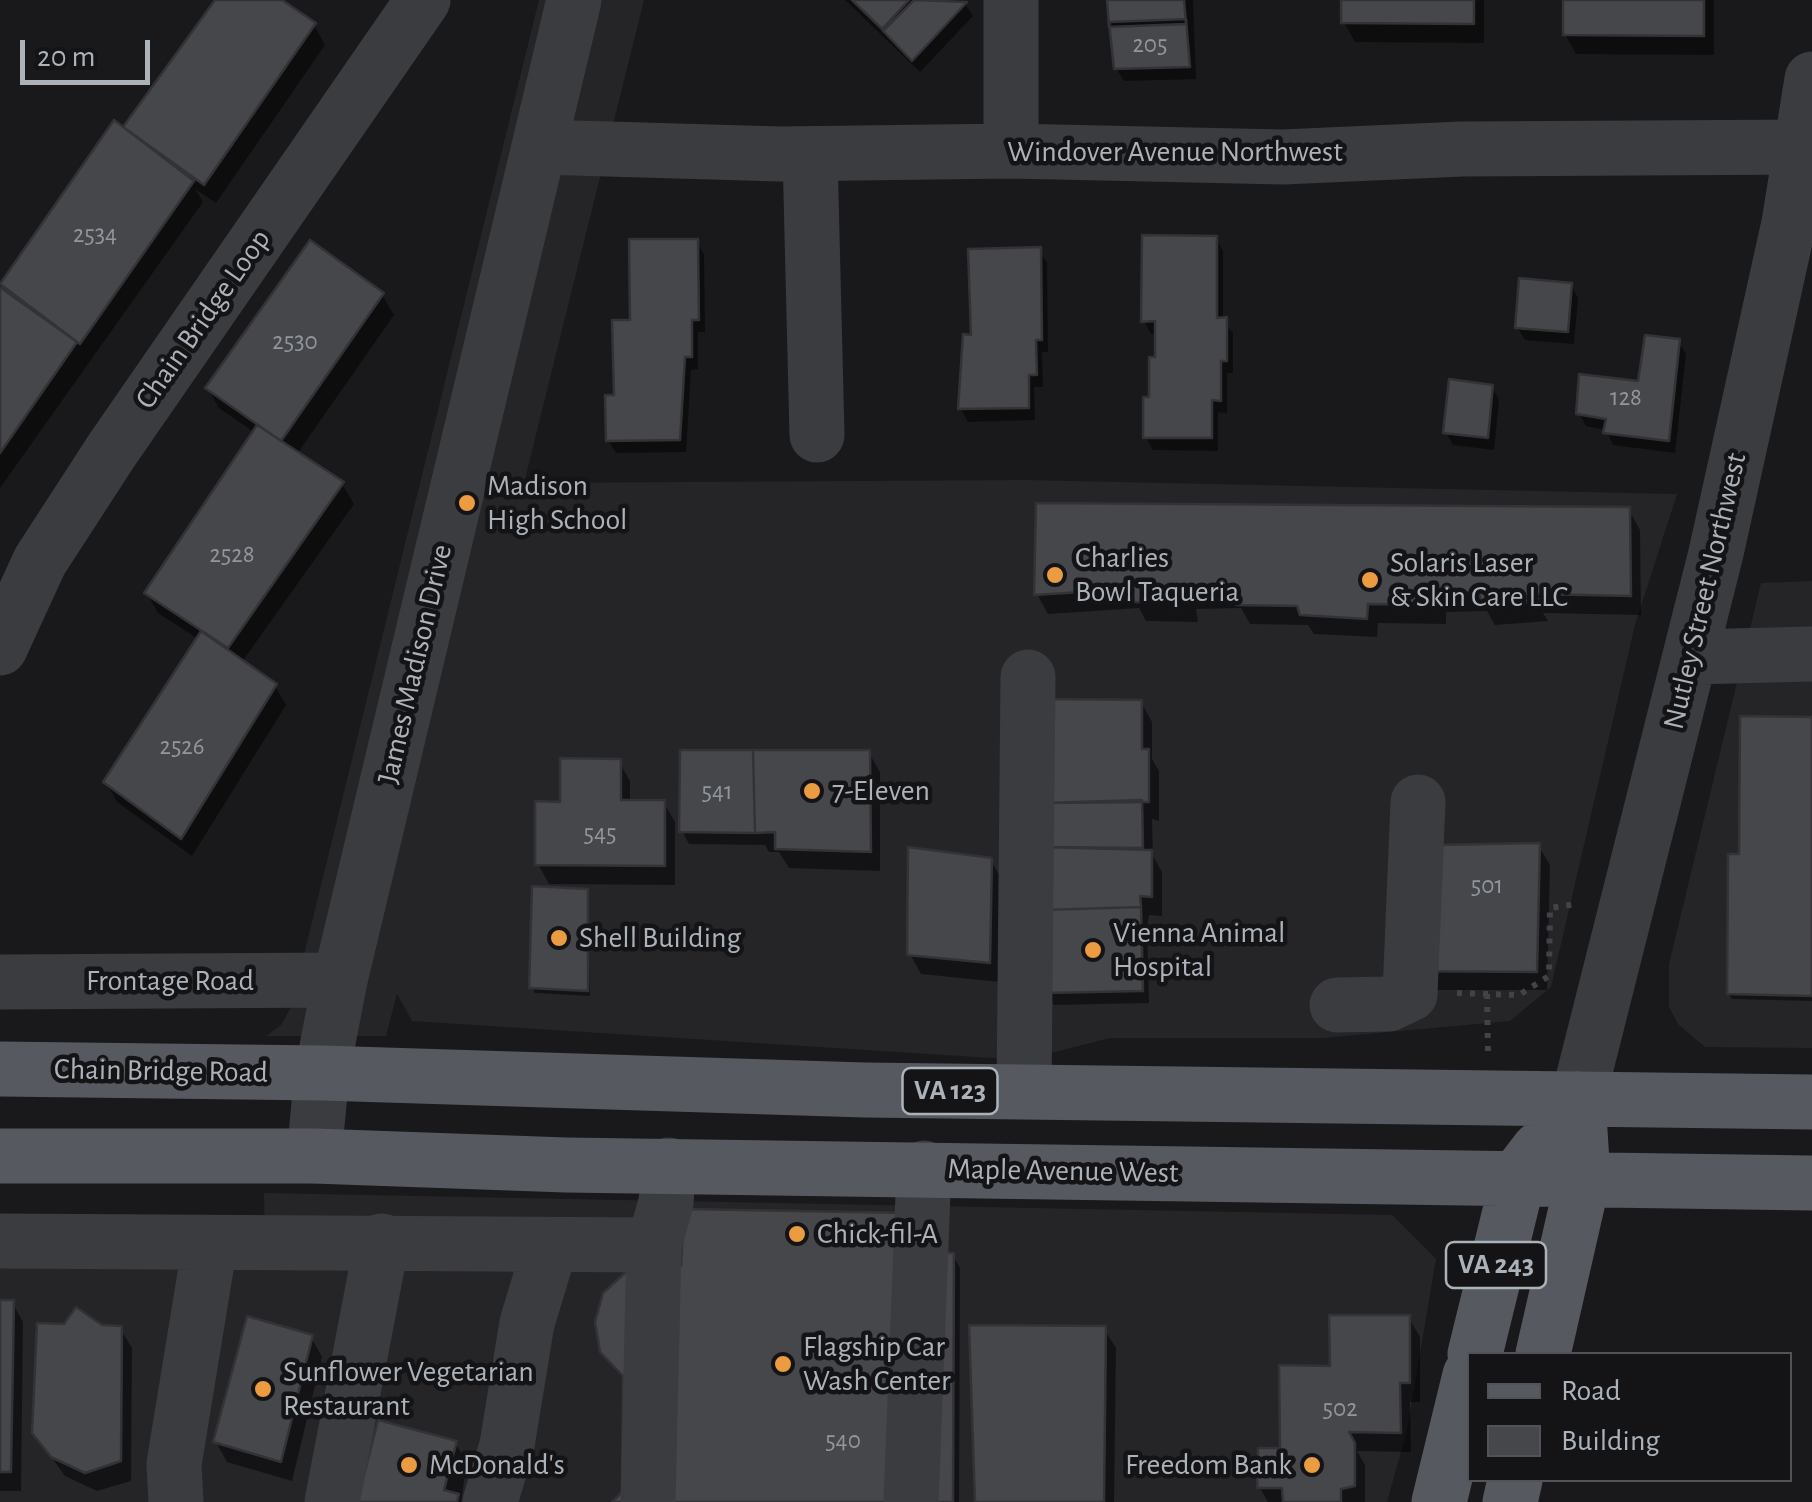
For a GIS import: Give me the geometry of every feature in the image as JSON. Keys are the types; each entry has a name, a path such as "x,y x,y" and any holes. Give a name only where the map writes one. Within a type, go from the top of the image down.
{"main road":[{"name":"Chain Bridge Road","path":"0,1069 322,1073"},
{"name":"VA 123","path":"322,1073 382,1078 1024,1092 1812,1102"},
{"name":"VA 243","path":"1475,1352 1519,1175 1578,1099"},
{"name":"VA 243","path":"1543,1352 1583,1179 1578,1099"},
{"path":"0,1156 314,1156"},
{"name":"Maple Avenue West","path":"314,1156 1812,1183"},
{"path":"1438,1502 1467,1387"}],"street":[{"name":"Chain Bridge Loop","path":"0,648 40,560 423,0"},
{"name":"James Madison Drive","path":"314,1156 322,1073 340,980 574,0"},
{"path":"1011,0 1011,151"},
{"name":"Nutley Street Northwest","path":"1578,1099 1691,657 1808,147 1812,79"},
{"name":"Windover Avenue Northwest","path":"538,147 810,154 1011,151 1282,157 1462,149 1808,147"},
{"path":"810,154 817,435"},
{"path":"1691,657 1812,654"},
{"path":"1024,1092 1028,677"},
{"path":"1337,1005 1389,1004 1410,994 1418,802"},
{"name":"Frontage Road","path":"0,982 340,980"},
{"path":"648,1502 654,1245 666,1202 669,1165"},
{"path":"911,1502 924,1168"},
{"path":"0,1241 654,1245"},
{"path":"332,1502 382,1241"},
{"path":"176,1502 174,1464 210,1244"},
{"path":"490,1502 507,1445 528,1323 550,1247"}],"path":[{"path":"1442,992 1519,996 1548,976 1550,908 1583,903"},
{"path":"1486,994 1489,1063"}],"shaded area":[{"path":"539,0 644,0 524,483 1025,480 1677,494 1635,625 1551,987 1510,1021 1323,1038 1110,1038 1023,1060 412,1021 397,994 386,1036 266,1036 281,1025 291,1007"},
{"path":"1812,581 1812,1048 1705,1047 1678,1024 1669,1007 1669,964 1761,583"},
{"path":"264,1193 1392,1215 1436,1259 1407,1430 1387,1502 0,1502 0,1239 265,1244"}],"building":[{"path":"215,0 282,0 316,23 204,185 123,127"},
{"path":"852,0 909,0 882,29"},
{"path":"914,0 967,2 912,61 883,31"},
{"path":"1107,0 1184,0 1186,24 1109,27"},
{"path":"1341,0 1474,0 1474,24 1341,23"},
{"path":"1563,0 1704,0 1704,36 1563,35"},
{"path":"1186,19 1190,67 1114,69 1109,22"},
{"path":"114,120 194,181 80,344 0,284"},
{"path":"1142,235 1217,236 1217,318 1227,317 1227,361 1221,361 1221,401 1212,400 1212,438 1143,438 1143,397 1149,397 1149,357 1155,357 1155,321 1141,322"},
{"path":"629,239 698,239 699,320 692,320 692,357 685,357 680,440 606,441 605,395 614,395 612,320 630,320"},
{"path":"310,240 384,293 281,441 205,388"},
{"path":"1041,247 1042,340 1036,340 1037,375 1029,375 1029,408 958,409 963,334 971,335 968,249"},
{"path":"1519,278 1572,283 1568,332 1515,328"},
{"path":"0,290 77,342 0,453"},
{"path":"1645,335 1680,339 1669,441 1603,433 1606,419 1576,414 1579,374 1638,381"},
{"path":"1449,379 1493,385 1488,438 1443,433"},
{"path":"257,425 344,482 228,648 144,593"},
{"path":"1036,503 1630,507 1631,596 1535,594 1540,602 1482,606 1479,592 1436,593 1436,605 1368,604 1367,619 1300,615 1297,606 1236,605 1233,589 1186,590 1188,603 1133,602 1131,589 1034,595"},
{"path":"201,631 277,684 181,839 103,782"},
{"path":"1043,699 1142,700 1142,749 1149,749 1149,802 1044,803"},
{"path":"1740,716 1812,717 1812,996 1727,994 1728,854 1739,854"},
{"path":"680,750 753,750 755,833 679,832"},
{"name":"7-Eleven","path":"753,750 870,750 871,852 775,849 775,832 755,833"},
{"path":"560,758 621,759 621,800 665,800 665,866 535,865 535,801 560,802"},
{"path":"1142,800 1143,848 1042,847 1044,803"},
{"path":"1540,843 1537,972 1392,971 1435,845"},
{"path":"908,847 992,858 990,963 907,955"},
{"path":"1042,847 1152,850 1152,897 1140,896 1141,907 1043,910"},
{"name":"Shell Building","path":"532,886 588,889 588,991 529,988"},
{"name":"Vienna Animal Hospital","path":"1141,907 1143,991 1044,993 1043,910"},
{"name":"Flagship Car Wash Center","path":"684,1209 909,1213 914,1251 954,1253 953,1502 612,1502 622,1492 623,1376 600,1352 595,1322 603,1293 625,1273 655,1265 681,1266"},
{"path":"0,1300 14,1300 11,1472 0,1472"},
{"path":"76,1307 102,1325 122,1326 121,1461 85,1473 51,1457 32,1433 37,1323 64,1324"},
{"path":"1329,1315 1410,1315 1410,1383 1400,1383 1401,1433 1349,1432 1355,1443 1355,1486 1341,1489 1341,1502 1283,1502 1282,1488 1257,1488 1258,1448 1280,1448 1279,1365 1330,1366"},
{"name":"Sunflower Vegetarian Restaurant","path":"247,1316 313,1335 281,1462 213,1442"},
{"path":"969,1325 1106,1326 1104,1502 975,1502"},
{"name":"McDonald's","path":"378,1420 457,1441 444,1490 459,1494 457,1502 357,1502"}],"place":[{"name":"Madison High School","path":"467,503"},
{"name":"Charlies Bowl Taqueria","path":"1055,575"},
{"name":"Solaris Laser & Skin Care LLC","path":"1370,580"},
{"name":"7-Eleven","path":"812,791"},
{"name":"Shell Building","path":"559,938"},
{"name":"Vienna Animal Hospital","path":"1093,950"},
{"name":"Chick-fil-A","path":"797,1234"},
{"name":"Flagship Car Wash Center","path":"783,1364"},
{"name":"Sunflower Vegetarian Restaurant","path":"263,1389"},
{"name":"McDonald's","path":"409,1465"},
{"name":"Freedom Bank","path":"1312,1465"}]}
